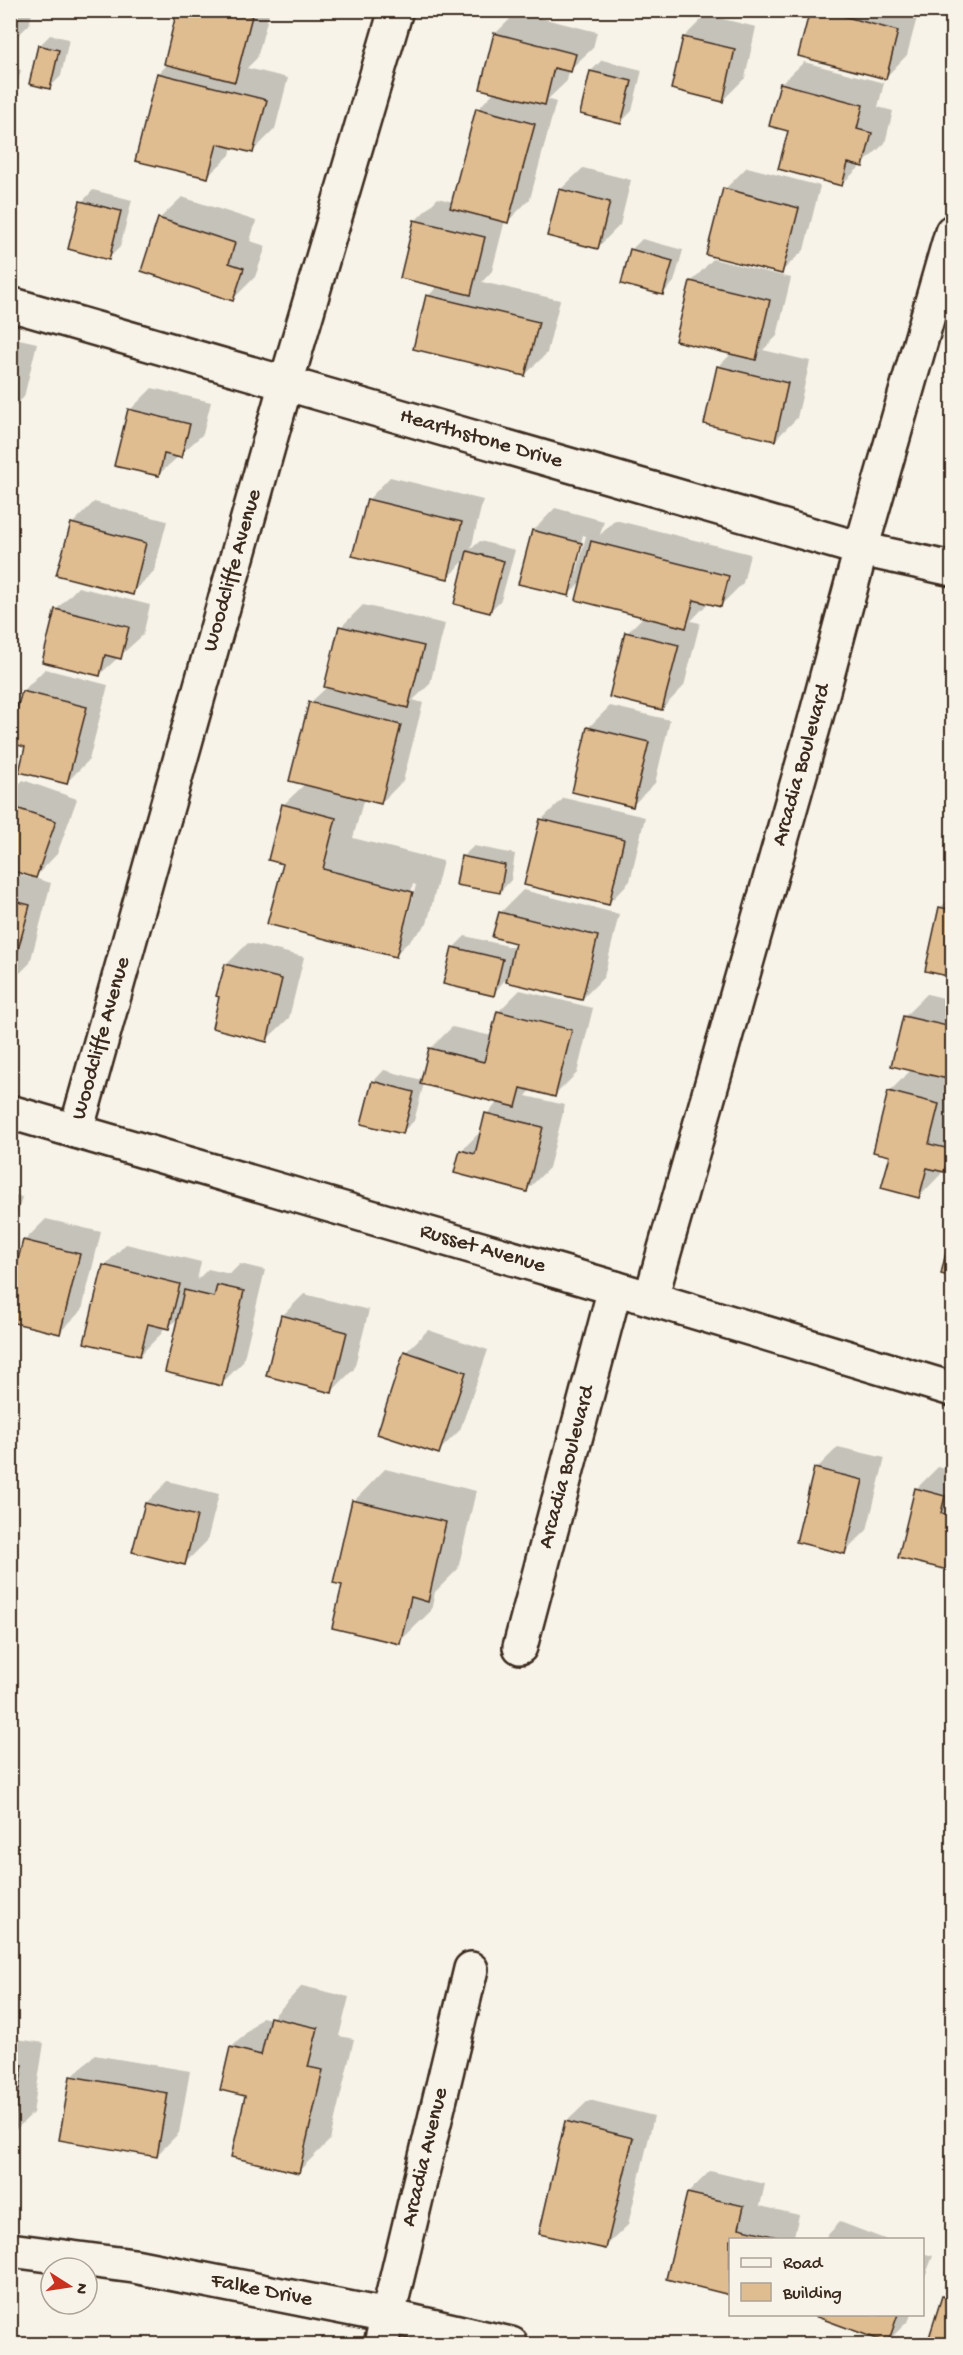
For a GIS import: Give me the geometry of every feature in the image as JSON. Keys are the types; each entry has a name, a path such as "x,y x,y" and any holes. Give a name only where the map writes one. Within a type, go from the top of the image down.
{"street":[{"name":"Woodcliffe Avenue","path":"76,1131 286,383 396,10"},
{"name":"Arcadia Boulevard","path":"651,1298 952,232"},
{"name":"Hearthstone Drive","path":"10,304 861,549 952,569"},
{"name":"Russet Avenue","path":"10,1112 651,1298 952,1389"},
{"name":"Arcadia Boulevard","path":"520,1647 615,1288"},
{"name":"Arcadia Avenue","path":"384,2330 471,1969"},
{"name":"Falke Drive","path":"10,2250 134,2266 384,2330 511,2344"}],"building":[{"path":"10,10 17,10 10,36"},
{"path":"177,10 228,10 252,16 235,82 164,64"},
{"path":"810,10 821,10 898,31 886,79 798,56"},
{"path":"878,10 905,10 904,17"},
{"path":"494,33 576,54 571,72 554,68 545,105 480,89"},
{"path":"683,37 735,49 723,102 671,89"},
{"path":"38,45 59,50 50,89 29,84"},
{"path":"590,71 632,81 621,124 580,114"},
{"path":"157,73 267,100 253,153 217,144 208,178 135,161"},
{"path":"780,83 863,105 857,129 872,133 863,167 848,163 842,186 778,169 788,131 769,126"},
{"path":"476,108 535,124 508,223 450,208"},
{"path":"723,188 799,208 782,274 706,255"},
{"path":"559,189 610,202 598,249 547,236"},
{"path":"80,201 121,211 109,260 68,249"},
{"path":"158,218 235,243 229,263 244,268 233,301 141,271"},
{"path":"414,220 485,237 471,295 400,278"},
{"path":"630,249 673,261 663,295 621,284"},
{"path":"690,281 770,300 756,360 675,341"},
{"path":"426,295 539,322 525,376 413,349"},
{"path":"10,364 16,365 10,387"},
{"path":"717,366 788,383 775,441 704,424"},
{"path":"128,409 190,424 181,458 164,454 159,476 114,466"},
{"path":"367,499 462,522 448,579 352,556"},
{"path":"71,523 146,543 133,595 56,575"},
{"path":"532,530 582,543 569,596 518,584"},
{"path":"591,541 729,576 721,607 694,600 686,628 576,600"},
{"path":"467,551 504,561 490,613 454,604"},
{"path":"55,609 129,627 121,659 105,655 100,676 42,662"},
{"path":"339,626 424,646 408,708 324,687"},
{"path":"625,632 679,645 662,710 609,697"},
{"path":"22,691 87,707 67,784 19,772 25,747 10,743 10,734"},
{"path":"309,702 401,725 381,804 289,781"},
{"path":"587,727 649,742 633,807 572,792"},
{"path":"282,804 336,818 323,869 413,892 396,957 267,924 283,864 268,860"},
{"path":"10,806 56,821 36,878 10,870"},
{"path":"540,819 624,839 609,905 524,885"},
{"path":"461,856 505,865 500,893 456,885"},
{"path":"10,900 30,905 10,980"},
{"path":"939,907 952,910 952,977 925,971"},
{"path":"499,912 598,936 582,1000 506,982 515,943 492,937"},
{"path":"452,947 503,959 494,996 443,984"},
{"path":"225,964 282,979 267,1042 212,1028 219,997 216,996"},
{"path":"497,1011 572,1030 555,1097 521,1088 516,1107 420,1084 429,1048 484,1062"},
{"path":"903,1016 952,1027 952,1080 891,1066"},
{"path":"372,1081 414,1092 403,1134 361,1124"},
{"path":"888,1091 939,1104 929,1144 950,1149 944,1172 927,1168 919,1198 881,1188 890,1156 873,1152"},
{"path":"485,1113 543,1127 527,1192 454,1173 460,1150 475,1154"},
{"path":"952,1226 952,1277 941,1274"},
{"path":"23,1240 80,1254 60,1334 10,1322 10,1291"},
{"path":"103,1265 180,1284 169,1329 148,1324 140,1356 84,1343"},
{"path":"217,1285 244,1291 222,1386 165,1372 184,1290 214,1297"},
{"path":"281,1315 347,1332 332,1393 266,1376"},
{"path":"404,1351 466,1372 439,1454 377,1434"},
{"path":"814,1468 863,1480 845,1554 796,1542"},
{"path":"915,1488 945,1496 941,1513 952,1516 952,1571 898,1558"},
{"path":"352,1500 446,1522 428,1602 411,1597 400,1644 332,1628 342,1585 333,1583"},
{"path":"145,1503 197,1516 185,1565 132,1552"},
{"path":"270,2017 318,2028 308,2067 323,2070 299,2173 231,2157 245,2096 220,2090 230,2047 261,2055"},
{"path":"10,2063 23,2065 11,2137 10,2136"},
{"path":"70,2076 168,2093 157,2157 59,2140"},
{"path":"565,2121 633,2138 606,2249 539,2234"},
{"path":"687,2193 744,2206 739,2228 777,2237 729,2238 729,2295 666,2279"},
{"path":"942,2296 952,2299 952,2344 927,2344"},
{"path":"814,2316 897,2316 888,2343"}]}
